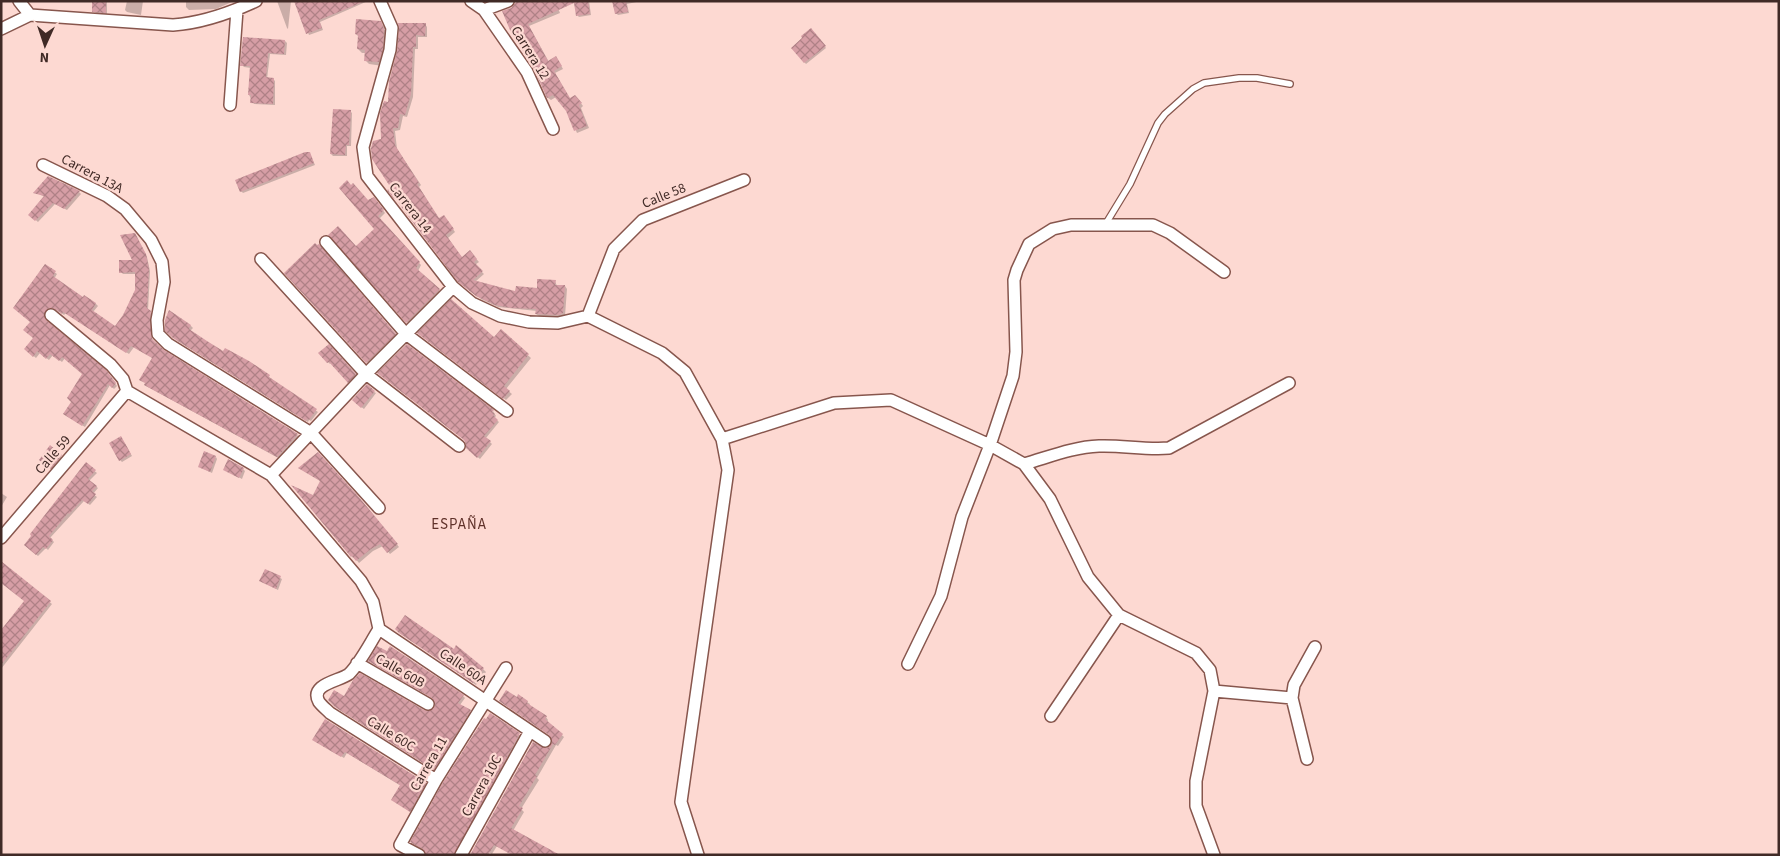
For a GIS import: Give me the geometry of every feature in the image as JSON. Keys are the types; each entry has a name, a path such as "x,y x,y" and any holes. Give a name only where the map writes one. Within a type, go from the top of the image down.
{"street":[{"path":"19,1 30,15"},
{"path":"1,29 30,15 173,25 192,24 237,10 256,1"},
{"name":"Carrera 14","path":"380,1 392,28 390,50 363,147 366,176 453,287 472,303 500,316 529,322 558,323 588,316"},
{"name":"Carrera 12","path":"471,1 484,10 527,72 553,129"},
{"path":"484,10 508,1"},
{"path":"230,104 237,10"},
{"name":"Carrera 13A","path":"43,166 107,196 125,209 151,240 162,262 164,282 157,320 158,334 168,344 311,433"},
{"name":"Calle 58","path":"588,316 614,249 642,220 744,180"},
{"path":"908,664 941,596 962,517 990,445 1013,376 1016,352 1014,280 1029,244 1053,230 1071,225 1153,225 1161,227 1224,272"},
{"path":"326,242 406,334 507,411"},
{"path":"261,259 366,374 459,446"},
{"path":"271,475 366,374 453,287"},
{"path":"51,315 111,365 123,379 127,391 271,475 361,581 373,602 379,629 357,663"},
{"path":"588,316 662,353 685,372 722,439 728,470 681,802 693,845 698,855"},
{"path":"1024,464 1078,448 1101,446 1169,448 1289,383"},
{"name":"Calle 59","path":"1,538 127,391"},
{"path":"722,439 834,403 891,400 990,445 1024,464 1050,499 1088,577 1120,615 1196,654 1210,670 1214,691 1196,781 1196,806 1214,855"},
{"path":"311,433 378,508"},
{"path":"1051,716 1120,615"},
{"name":"Calle 60A","path":"379,629 545,741"},
{"path":"1307,759 1292,698 1294,685 1315,647"},
{"name":"Calle 60B","path":"357,663 428,704"},
{"name":"Calle 60C","path":"357,663 347,675 323,685 318,692 319,701 330,713 436,780"},
{"name":"Carrera 11","path":"419,855 400,845 436,780 506,668"},
{"path":"1214,691 1292,698"},
{"name":"Carrera 10C","path":"461,855 530,731"}],"lane":[{"path":"1105,225 1130,184 1158,123 1165,114 1193,89 1204,83 1239,78 1256,78 1290,84"}],"building":[{"path":"92,1 106,1 106,13 92,12"},
{"path":"294,1 363,2 319,20 322,28 306,34"},
{"path":"517,1 588,1 590,14 576,16 574,3 528,24 548,61 556,56 562,66 554,71 570,98 575,95 582,103 579,105 587,126 574,131 566,111 553,95 547,98 534,69 510,30 502,11 511,8"},
{"path":"612,1 626,1 628,12 615,14"},
{"path":"356,19 381,21 384,29 383,49 379,62 364,61 365,50 357,49"},
{"path":"398,23 426,23 425,36 416,35 416,47 413,47 411,94 405,115 400,114 398,128 393,128 395,145 439,218 444,215 454,229 446,235 462,257 470,250 477,259 474,262 483,271 473,280 515,291 516,286 537,288 537,279 556,280 555,285 565,285 563,313 558,315 535,314 536,309 495,305 476,296 458,282 387,190 391,188 372,159 371,148 373,141 381,139 380,113 384,101 388,102 389,82 397,51"},
{"path":"811,28 826,46 804,63 791,48"},
{"path":"243,37 285,40 284,54 268,53 266,77 274,78 273,104 250,103 251,95 248,95 250,66 240,66"},
{"path":"333,109 351,110 349,145 346,145 345,155 330,154"},
{"path":"305,152 310,152 314,163 240,192 235,180"},
{"path":"48,176 80,191 64,209 53,203 35,221 28,215 44,196 33,193"},
{"path":"347,180 351,185 353,183 368,200 374,197 384,210 378,216 420,262 416,268 440,289 406,323 328,235 338,226 356,246 374,229 339,188"},
{"path":"135,233 146,254 149,269 147,308 151,311 152,339 164,350 298,434 277,457 144,385 145,383 139,380 152,358 131,346 126,353 63,312 62,314 55,309 49,308 44,313 46,320 106,370 116,383 112,388 108,384 82,426 63,414 71,402 67,398 82,374 62,357 59,361 50,354 46,359 37,351 33,357 24,349 33,338 23,330 30,322 13,308 45,264 56,271 53,276 83,297 84,295 96,303 92,310 115,326 123,315 135,290 135,272 119,273 119,260 132,260 120,235"},
{"path":"315,243 319,244 396,334 366,363 284,273"},
{"path":"451,299 494,337 501,329 529,354 504,386 510,391 503,399 417,333"},
{"path":"169,310 191,325 189,329 223,351 225,348 249,361 270,375 269,377 317,409 309,420 307,419 306,421 173,338 165,331 165,320"},
{"path":"329,344 356,374 348,383 318,353"},
{"path":"407,344 494,410 492,412 495,414 493,415 498,420 484,436 491,441 477,458 466,448 464,440 377,373"},
{"path":"367,384 375,391 361,408 352,400"},
{"path":"121,436 131,454 119,461 109,443"},
{"path":"50,445 62,455 51,469 39,460"},
{"path":"204,451 216,456 210,472 198,467"},
{"path":"318,452 398,544 387,553 380,544 356,561 291,485 313,495 320,481 298,468"},
{"path":"228,459 244,468 239,478 223,470"},
{"path":"86,462 96,470 88,479 97,486 92,491 96,494 88,504 82,500 68,513 49,536 53,540 46,549 43,547 36,555 24,545 31,536 30,534"},
{"path":"1,561 51,601 1,665 1,630 24,601 1,583"},
{"path":"265,569 281,576 276,589 259,581"},
{"path":"405,615 454,649 456,645 484,668 473,683 395,629"},
{"path":"377,646 387,651 390,646 464,695 458,703 471,710 434,770 335,707 328,700 334,690 344,696 353,680 360,673 424,710 428,711 434,708 435,704 432,698 368,661"},
{"path":"506,690 517,697 518,694 528,701 527,703 547,716 545,719 563,734 555,745 553,744 535,775 537,776 519,806 523,808 511,828 560,855 512,855 494,845 488,855 470,855 533,742 545,748 549,747 552,742 549,735 499,701"},
{"path":"490,713 520,733 454,855 426,855 423,849 410,842 442,784 484,718 486,719"},
{"path":"325,719 426,783 410,812 391,800 400,785 345,752 341,757 312,740"}],"district":[{"name":"ESPAÑA","path":"459,524"}]}
